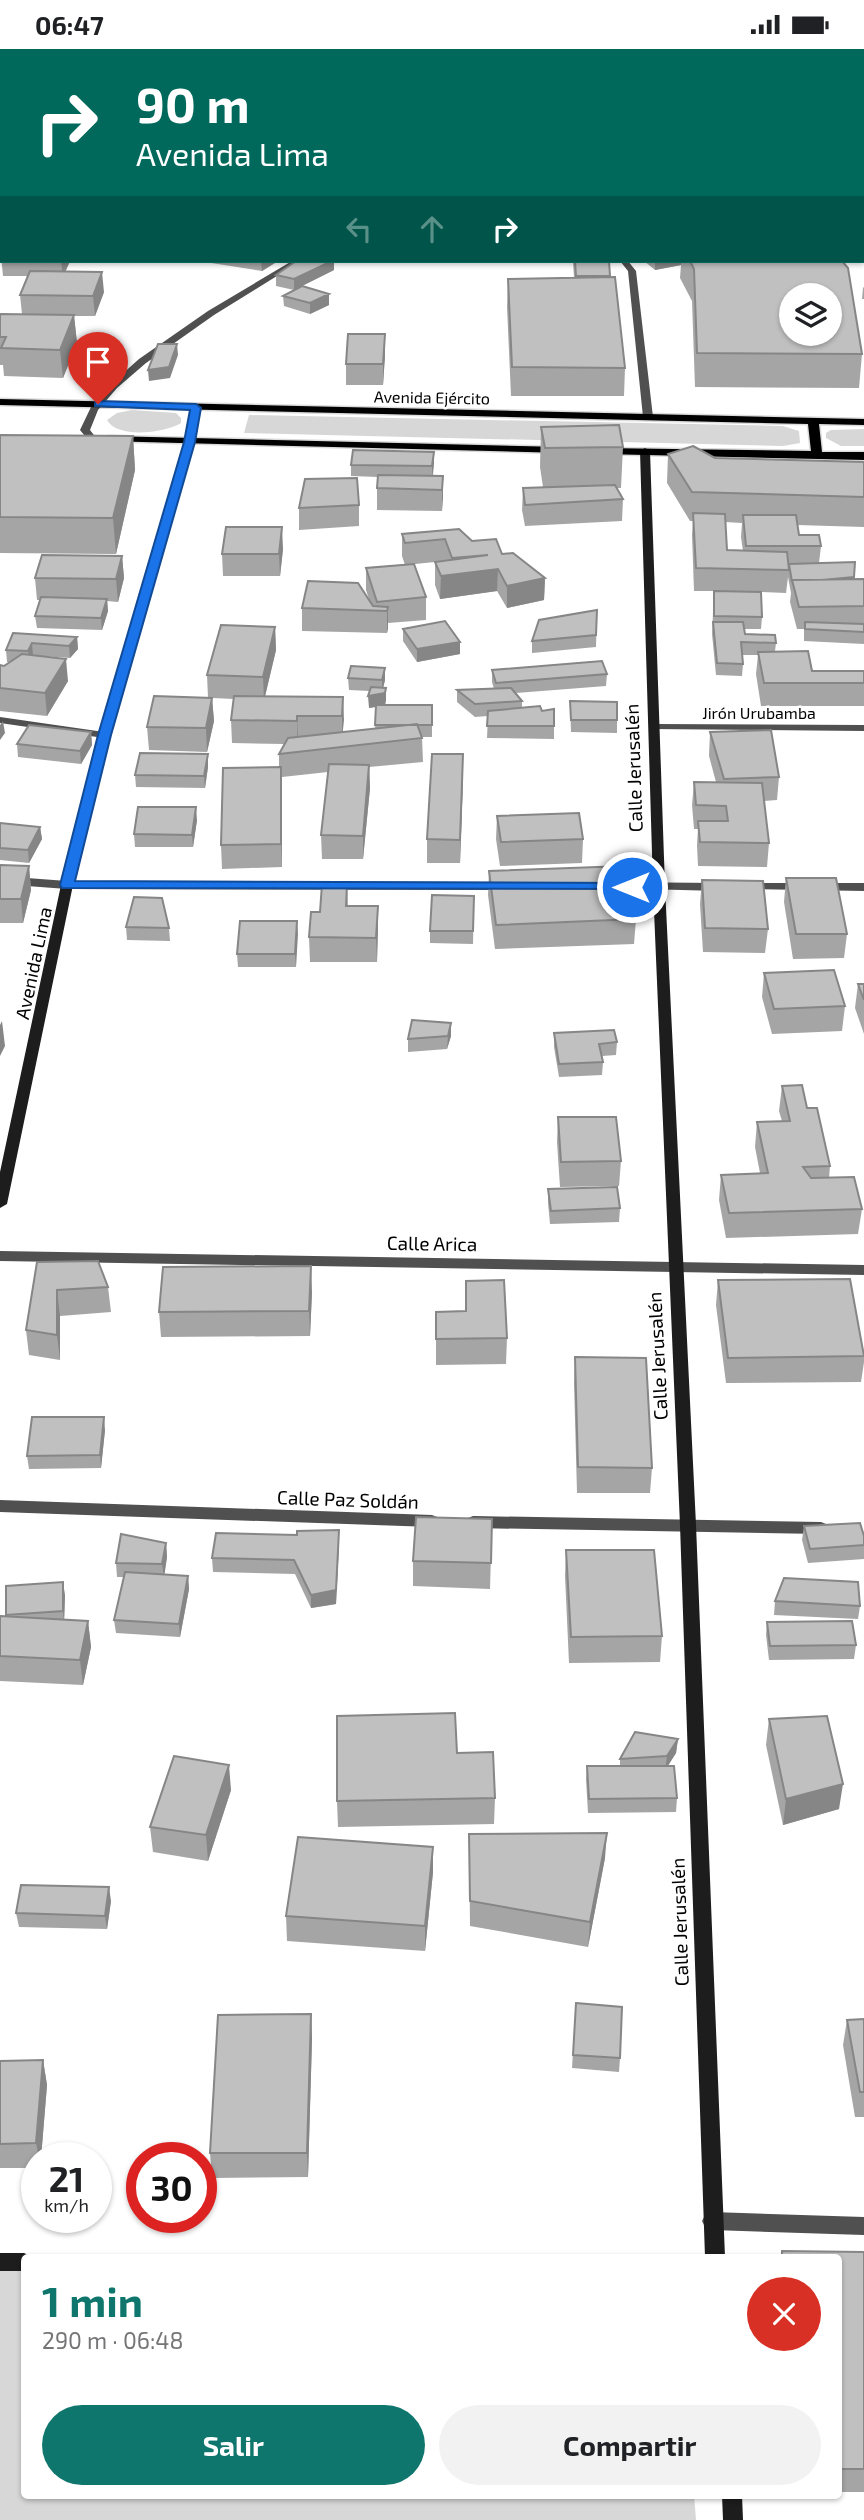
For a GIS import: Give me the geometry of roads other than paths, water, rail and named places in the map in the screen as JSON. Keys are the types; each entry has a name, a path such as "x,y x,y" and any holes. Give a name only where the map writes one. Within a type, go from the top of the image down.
{"main road":[{"name":"Avenida Ejército","path":"0,402 864,422"},
{"path":"813,421 817,456"},
{"path":"78,438 580,451"},
{"path":"593,451 864,456"}],"street":[{"path":"92,439 85,430 86,421 98,404 169,340 294,263"},
{"path":"626,263 632,271 648,417"},
{"name":"Avenida Lima","path":"0,1204 67,885 104,735 190,442 196,408"},
{"name":"Calle Jerusalén","path":"645,451 659,887 688,1525 715,2254"},
{"path":"0,720 104,735"},
{"name":"Jirón Urubamba","path":"654,727 864,728"},
{"path":"0,880 67,885 522,886"},
{"path":"590,886 864,887"},
{"name":"Calle Arica","path":"0,1256 864,1270"},
{"name":"Calle Paz Soldán","path":"0,1506 358,1520 837,1528"},
{"path":"712,2221 864,2226"},
{"path":"0,2262 21,2262"},
{"path":"732,2499 733,2520"}]}
